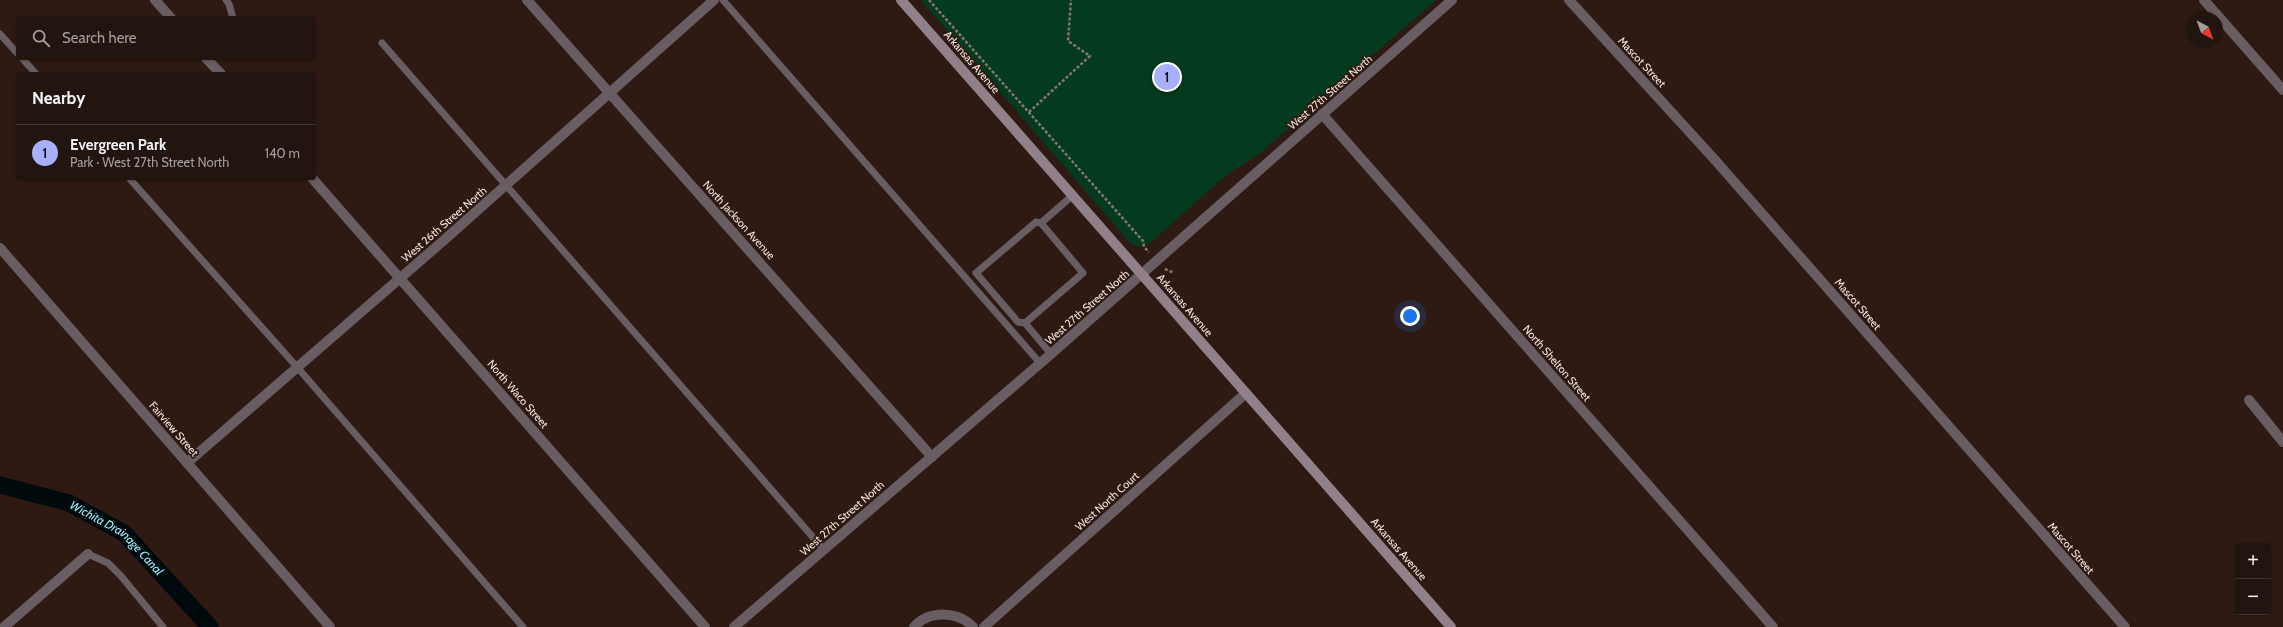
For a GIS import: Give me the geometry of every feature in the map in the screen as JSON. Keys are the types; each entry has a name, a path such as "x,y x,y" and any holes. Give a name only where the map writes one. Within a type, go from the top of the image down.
{"street":[{"path":"155,0 169,16"},
{"name":"North Jackson Avenue","path":"527,0 932,457"},
{"name":"West 26th Street North","path":"187,463 506,185 714,0"},
{"name":"Arkansas Avenue","path":"901,0 1246,393 1447,626"},
{"name":"West 27th Street North","path":"734,627 1051,354 1452,0"},
{"name":"Mascot Street","path":"1569,0 1715,160 2125,627"},
{"path":"2204,0 2283,90"},
{"path":"208,60 218,72"},
{"name":"North Shelton Street","path":"1322,114 1773,627"},
{"name":"North Waco Street","path":"314,180 705,627"},
{"name":"Fairview Street","path":"0,248 330,627"},
{"name":"West North Court","path":"984,627 1246,393"},
{"path":"2249,400 2283,442"},
{"path":"4,627 88,554"},
{"path":"914,627 928,617 942,614 956,616 973,627"}],"lane":[{"path":"226,0 229,4 232,16"},
{"path":"723,0 1040,363"},
{"path":"0,34 16,52"},
{"path":"382,43 824,550"},
{"path":"24,60 34,72"},
{"path":"131,180 297,367 523,627"},
{"path":"1041,223 1072,195"},
{"path":"1025,324 1083,273 1041,223 1036,222 976,273 1018,322 1025,324 1051,354"},
{"path":"88,554 108,563 121,576 163,627"}],"path":[{"path":"929,0 1143,241 1144,247 1166,269 1174,273"},
{"path":"1029,112 1090,56 1068,41 1071,0"}],"green space":[{"path":"921,0 1436,0 1258,155 1226,175 1149,244 1140,247 1131,244"}],"waterway":[{"name":"Wichita Drainage Canal","path":"0,485 69,503 124,533 210,627"}],"place":[{"name":"Evergreen Park","path":"1167,77"}]}
